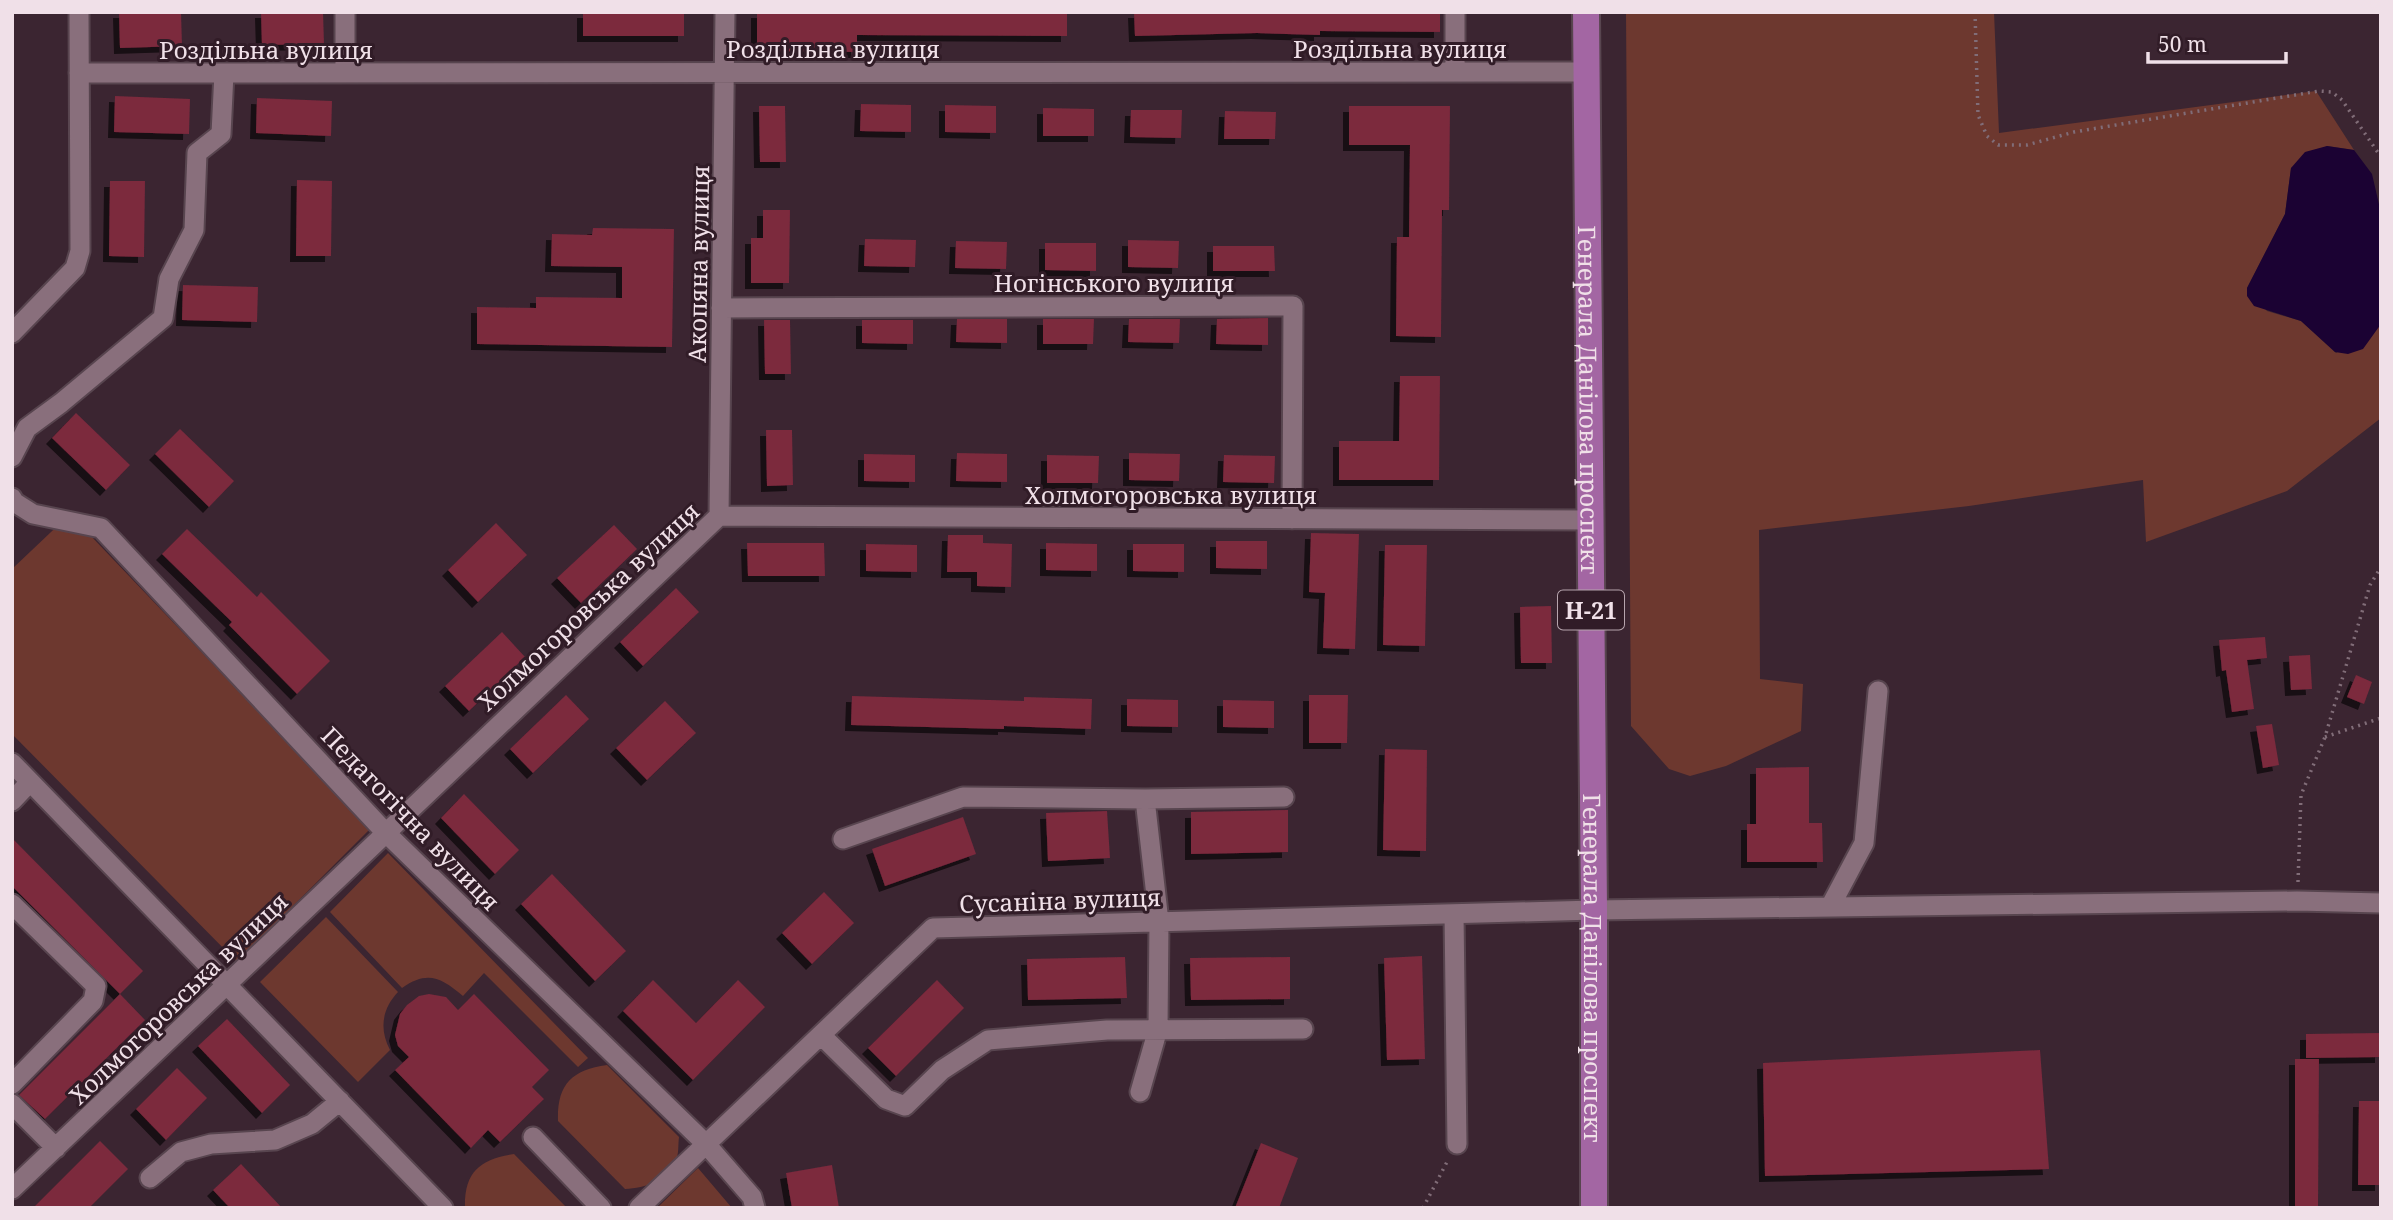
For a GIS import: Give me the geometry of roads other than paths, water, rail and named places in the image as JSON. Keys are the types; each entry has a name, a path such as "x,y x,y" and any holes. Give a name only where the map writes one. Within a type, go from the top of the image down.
{"main road":[{"name":"Генерала Данілова проспект","path":"1586,12 1594,1208"}],"street":[{"path":"12,333 75,268 80,251 79,12"},
{"path":"345,12 345,73"},
{"name":"Акопяна вулиця","path":"719,516 725,12"},
{"path":"1455,12 1455,72"},
{"name":"Роздільна вулиця","path":"79,73 1586,72"},
{"path":"12,457 27,428 61,403 163,317 169,279 194,230 197,153 221,134 224,73"},
{"name":"Ногінського вулиця","path":"722,308 1293,306 1292,519"},
{"name":"Педагогічна вулиця","path":"12,498 33,514 73,520 101,528 385,832 706,1144 752,1198 755,1208"},
{"name":"Холмогоровська вулиця","path":"12,1189 719,516 1591,520"},
{"path":"1830,907 1864,843 1878,691"},
{"path":"12,763 443,1208"},
{"path":"12,801 30,782"},
{"path":"843,839 964,797 1284,797"},
{"path":"1140,1092 1158,1030 1159,922 1145,799"},
{"name":"Сусаніна вулиця","path":"639,1208 933,928 1594,910 2297,901 2381,903"},
{"path":"12,904 96,986 93,1001 12,1084"},
{"path":"1454,914 1457,1144"},
{"path":"821,1035 886,1099 905,1106 942,1070 988,1040 1107,1030 1303,1029"},
{"path":"150,1178 181,1152 211,1144 275,1139 312,1124 340,1101"},
{"path":"12,1104 56,1148"},
{"path":"533,1137 601,1208"}]}
